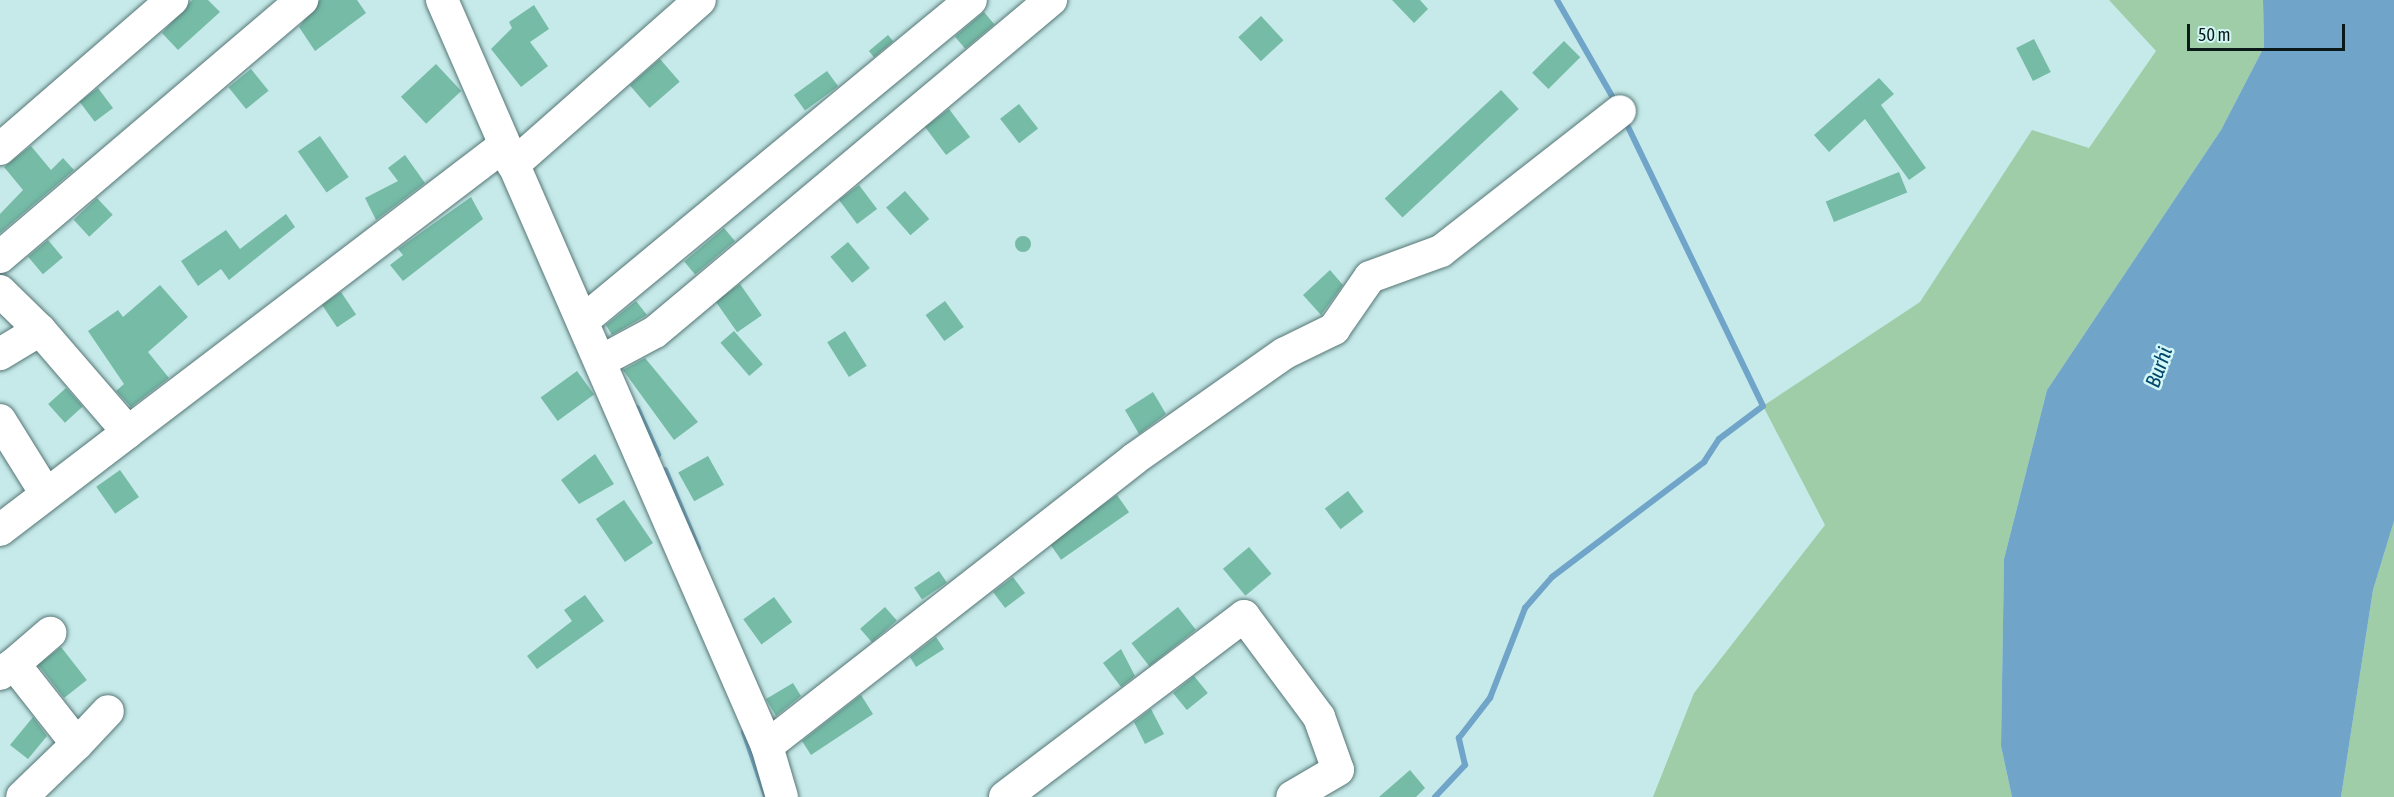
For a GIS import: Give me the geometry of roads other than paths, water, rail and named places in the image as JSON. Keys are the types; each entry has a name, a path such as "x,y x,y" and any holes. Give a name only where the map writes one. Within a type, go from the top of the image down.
{"street":[{"path":"0,149 172,0"},
{"path":"0,257 302,0"},
{"path":"442,0 508,156 584,320 766,746 782,797"},
{"path":"0,530 128,432 508,156 700,0"},
{"path":"584,320 971,0"},
{"path":"601,361 655,332 1052,0"},
{"path":"766,746 1134,459 1286,353 1334,329 1370,277 1441,250 1620,111"},
{"path":"0,291 40,330 128,432"},
{"path":"0,354 40,330"},
{"path":"0,420 46,494"},
{"path":"1005,797 1244,616 1318,717 1338,770 1292,797"},
{"path":"50,633 5,665 77,744"},
{"path":"22,797 108,711"}],"water":[{"name":"Burhi","path":"2263,0 2394,0 2394,521 2373,590 2341,797 2012,797 2001,746 2004,559 2047,390 2221,130 2264,47"}],"waterway":[{"path":"1557,0 1616,103"},
{"path":"1435,797 1465,765 1459,738 1490,698 1525,608 1552,577 1704,462 1719,439 1763,406 1625,120"},
{"path":"637,408 658,454"},
{"path":"665,470 698,548"},
{"path":"744,732 766,796"}]}
